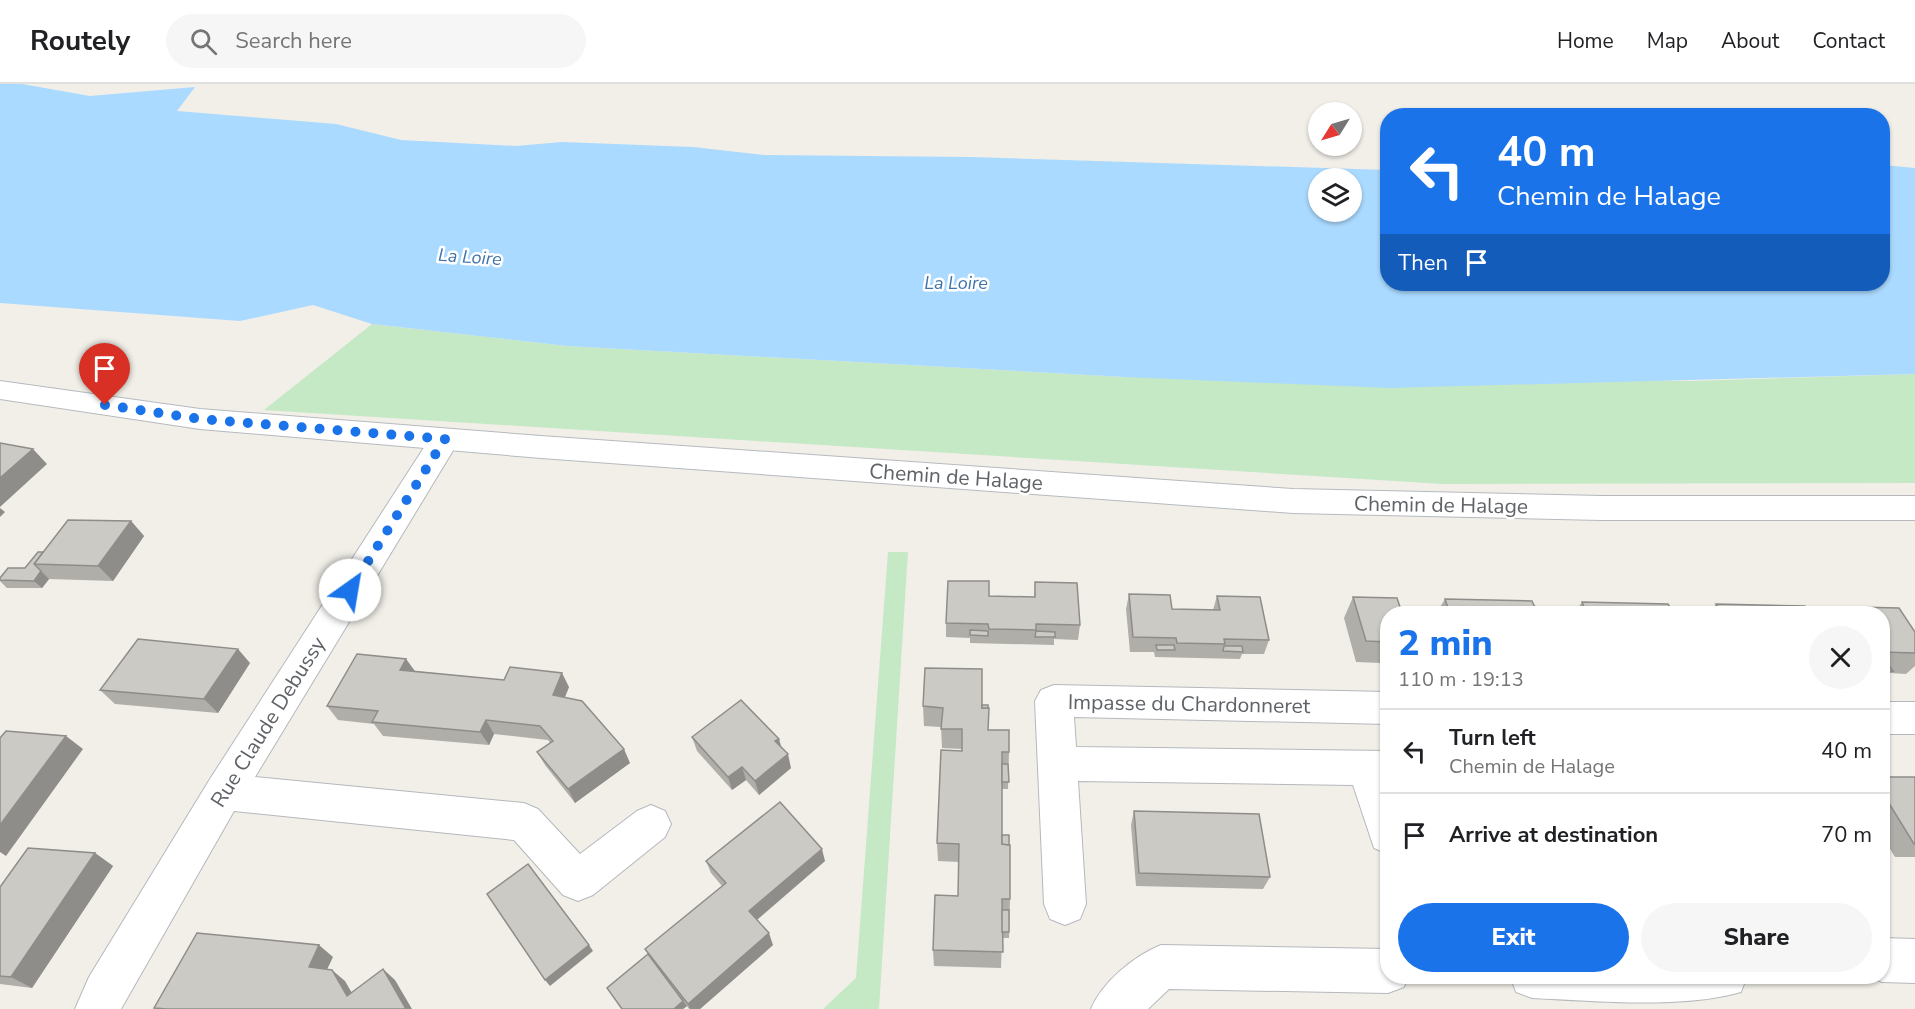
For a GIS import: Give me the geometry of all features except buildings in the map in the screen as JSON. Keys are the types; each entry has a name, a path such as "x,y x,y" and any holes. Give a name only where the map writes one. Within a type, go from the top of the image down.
{"street":[{"name":"Chemin de Halage","path":"4,394 200,419 1293,501 1600,508 1915,508"},
{"name":"Rue Claude Debussy","path":"98,1009 105,993 224,792 445,439"},
{"name":"Impasse du Chardonneret","path":"1065,904 1054,701 1380,708"},
{"path":"1890,718 1915,718"},
{"path":"1059,764 1377,767 1380,786"},
{"path":"224,792 524,822 578,881 651,824"},
{"path":"1890,960 1915,961"},
{"path":"1114,1009 1161,967 1380,971"}],"green space":[{"path":"372,324 567,346 1124,377 1692,381 1915,374 1915,483 1443,484 264,410"},
{"path":"888,552 908,552 879,1009 823,1009 856,978"}],"water":[{"name":"La Loire","path":"0,84 22,84 90,96 195,87 177,111 336,124 401,140 516,146 562,142 693,147 764,155 971,157 1323,168 1308,168 1308,222 1362,222 1362,169 1380,170 1380,291 1890,291 1890,166 1915,168 1915,374 1389,388 1124,377 567,346 372,324 313,305 240,321 0,303"}],"route":[{"path":"105,405 200,419 445,439 350,590"}]}
